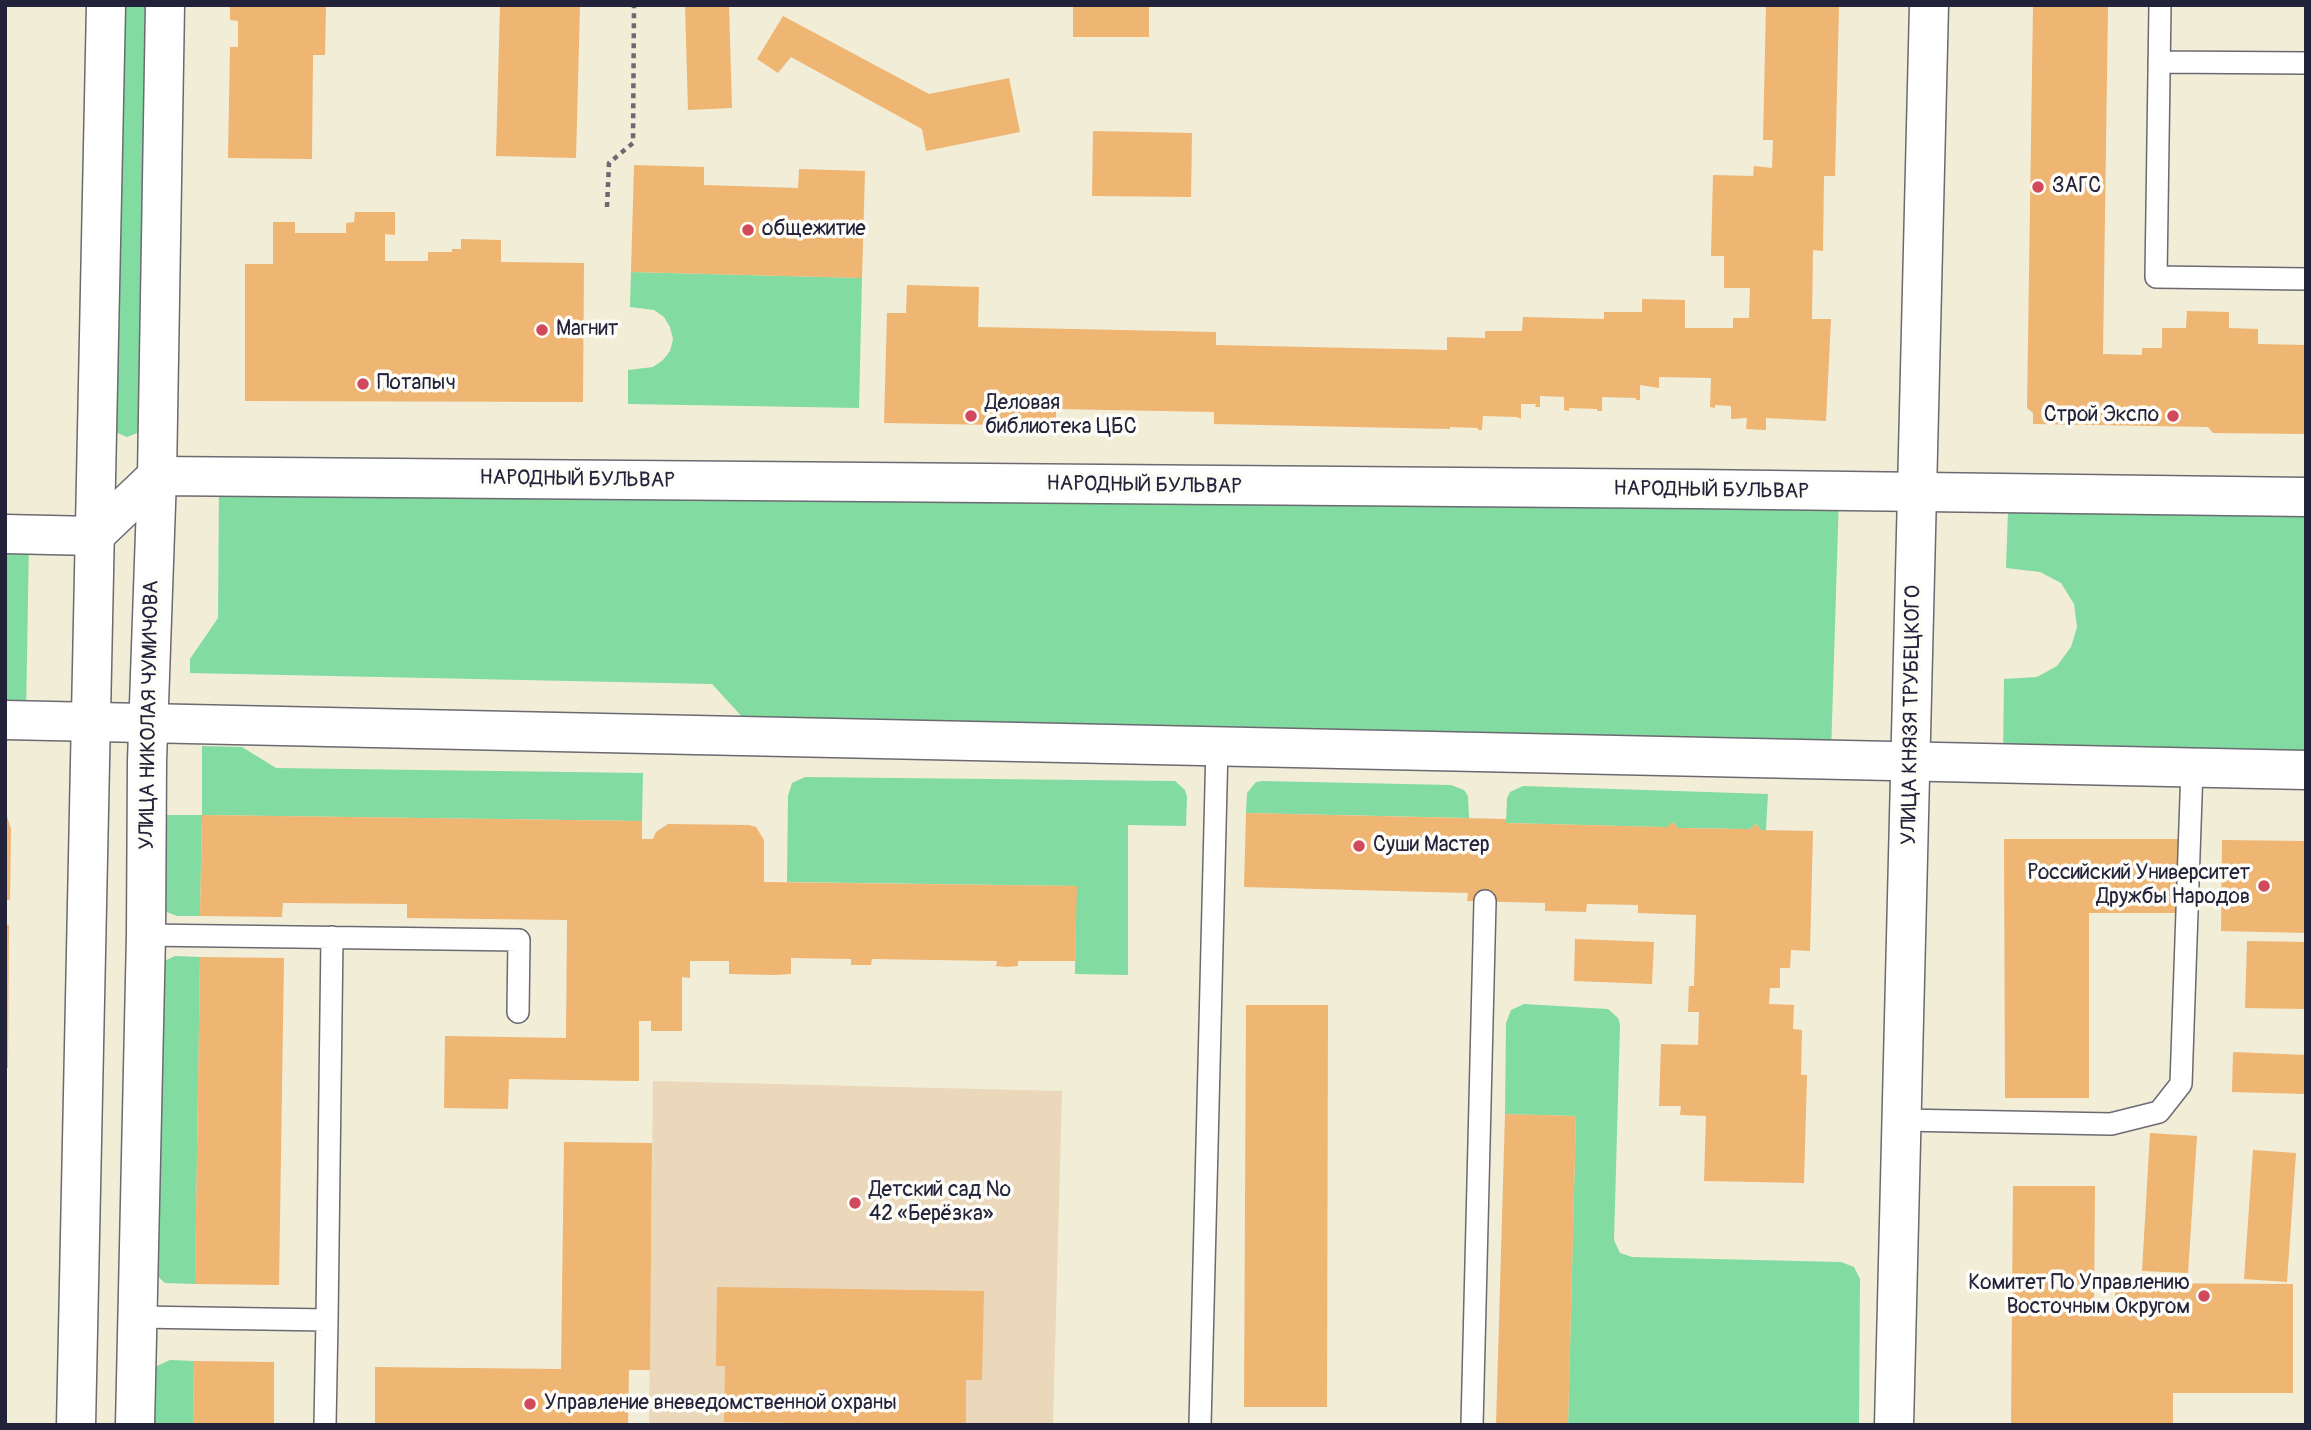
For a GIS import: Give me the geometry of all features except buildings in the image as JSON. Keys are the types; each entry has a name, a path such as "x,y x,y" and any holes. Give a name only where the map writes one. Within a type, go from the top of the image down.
{"street":[{"path":"76,1425 106,5"},
{"name":"УЛИЦА НИКОЛАЯ ЧУМИЧОВА","path":"135,1425 165,5"},
{"name":"УЛИЦА КНЯЗЯ ТРУБЕЦКОГО","path":"1894,1425 1929,5"},
{"path":"5,534 94,536 157,476"},
{"name":"НАРОДНЫЙ БУЛЬВАР","path":"157,476 2306,497"},
{"path":"5,720 2306,771"}],"lane":[{"path":"2160,5 2156,277 2306,279"},
{"path":"2159,62 2306,63"},
{"path":"1200,1425 1217,746"},
{"path":"1902,1120 2111,1124 2159,1112 2181,1084 2192,768"},
{"path":"1472,1425 1485,901"},
{"path":"146,935 519,940 518,1013"},
{"path":"325,1425 332,937"},
{"path":"138,1317 327,1320"}],"path":[{"path":"607,207 609,163 633,143 634,5"}],"shaded area":[{"name":"Детский сад № 42 «Берёзка»","path":"653,1081 1062,1091 1053,1425 649,1425"}],"green space":[{"path":"117,5 154,5 140,432 127,437 113,431"},
{"path":"631,272 862,278 859,408 628,404 628,370 653,367 670,351 673,339 664,317 654,310 630,307"},
{"path":"219,481 1839,496 1831,754 757,733 712,684 190,673 190,659 218,618"},
{"path":"2008,511 2306,514 2306,767 2003,760 2004,679 2037,677 2057,666 2071,647 2077,627 2074,604 2061,583 2040,572 2006,568"},
{"path":"5,539 29,539 26,716 5,716"},
{"path":"202,746 242,747 276,768 643,773 642,821 202,815"},
{"path":"805,777 1175,781 1185,790 1187,797 1186,826 1128,825 1128,975 1075,974 1076,886 787,882 788,796 792,783"},
{"path":"1256,782 1451,785 1464,790 1468,796 1469,818 1246,813 1247,793"},
{"path":"1523,786 1768,794 1766,830 1761,830 1756,824 1750,829 1744,829 1678,828 1673,822 1667,827 1506,823 1507,798 1510,792"},
{"path":"159,815 202,815 200,916 177,916 164,911"},
{"path":"175,956 200,957 195,1284 165,1283 155,1274 162,962"},
{"path":"1524,1004 1608,1009 1618,1018 1620,1025 1614,1240 1620,1253 1632,1257 1841,1262 1854,1267 1860,1279 1859,1425 1568,1425 1576,1116 1505,1114 1506,1023 1511,1010"},
{"path":"170,1360 194,1361 193,1425 152,1425 153,1372 157,1366"}],"place":[{"name":"ЗАГС","path":"2038,187"},
{"name":"общежитие","path":"748,230"},
{"name":"Магнит","path":"542,330"},
{"name":"Потапыч","path":"363,384"},
{"name":"Деловая библиотека ЦБС","path":"971,416"},
{"name":"Строй Экспо","path":"2173,416"},
{"name":"Суши Мастер","path":"1359,846"},
{"name":"Российский Университет Дружбы Народов","path":"2264,886"},
{"name":"Детский сад № 42 «Берёзка»","path":"855,1203"},
{"name":"Комитет По Управлению Восточным Округом","path":"2204,1296"},
{"name":"Управление вневедомственной охраны","path":"530,1404"}]}
